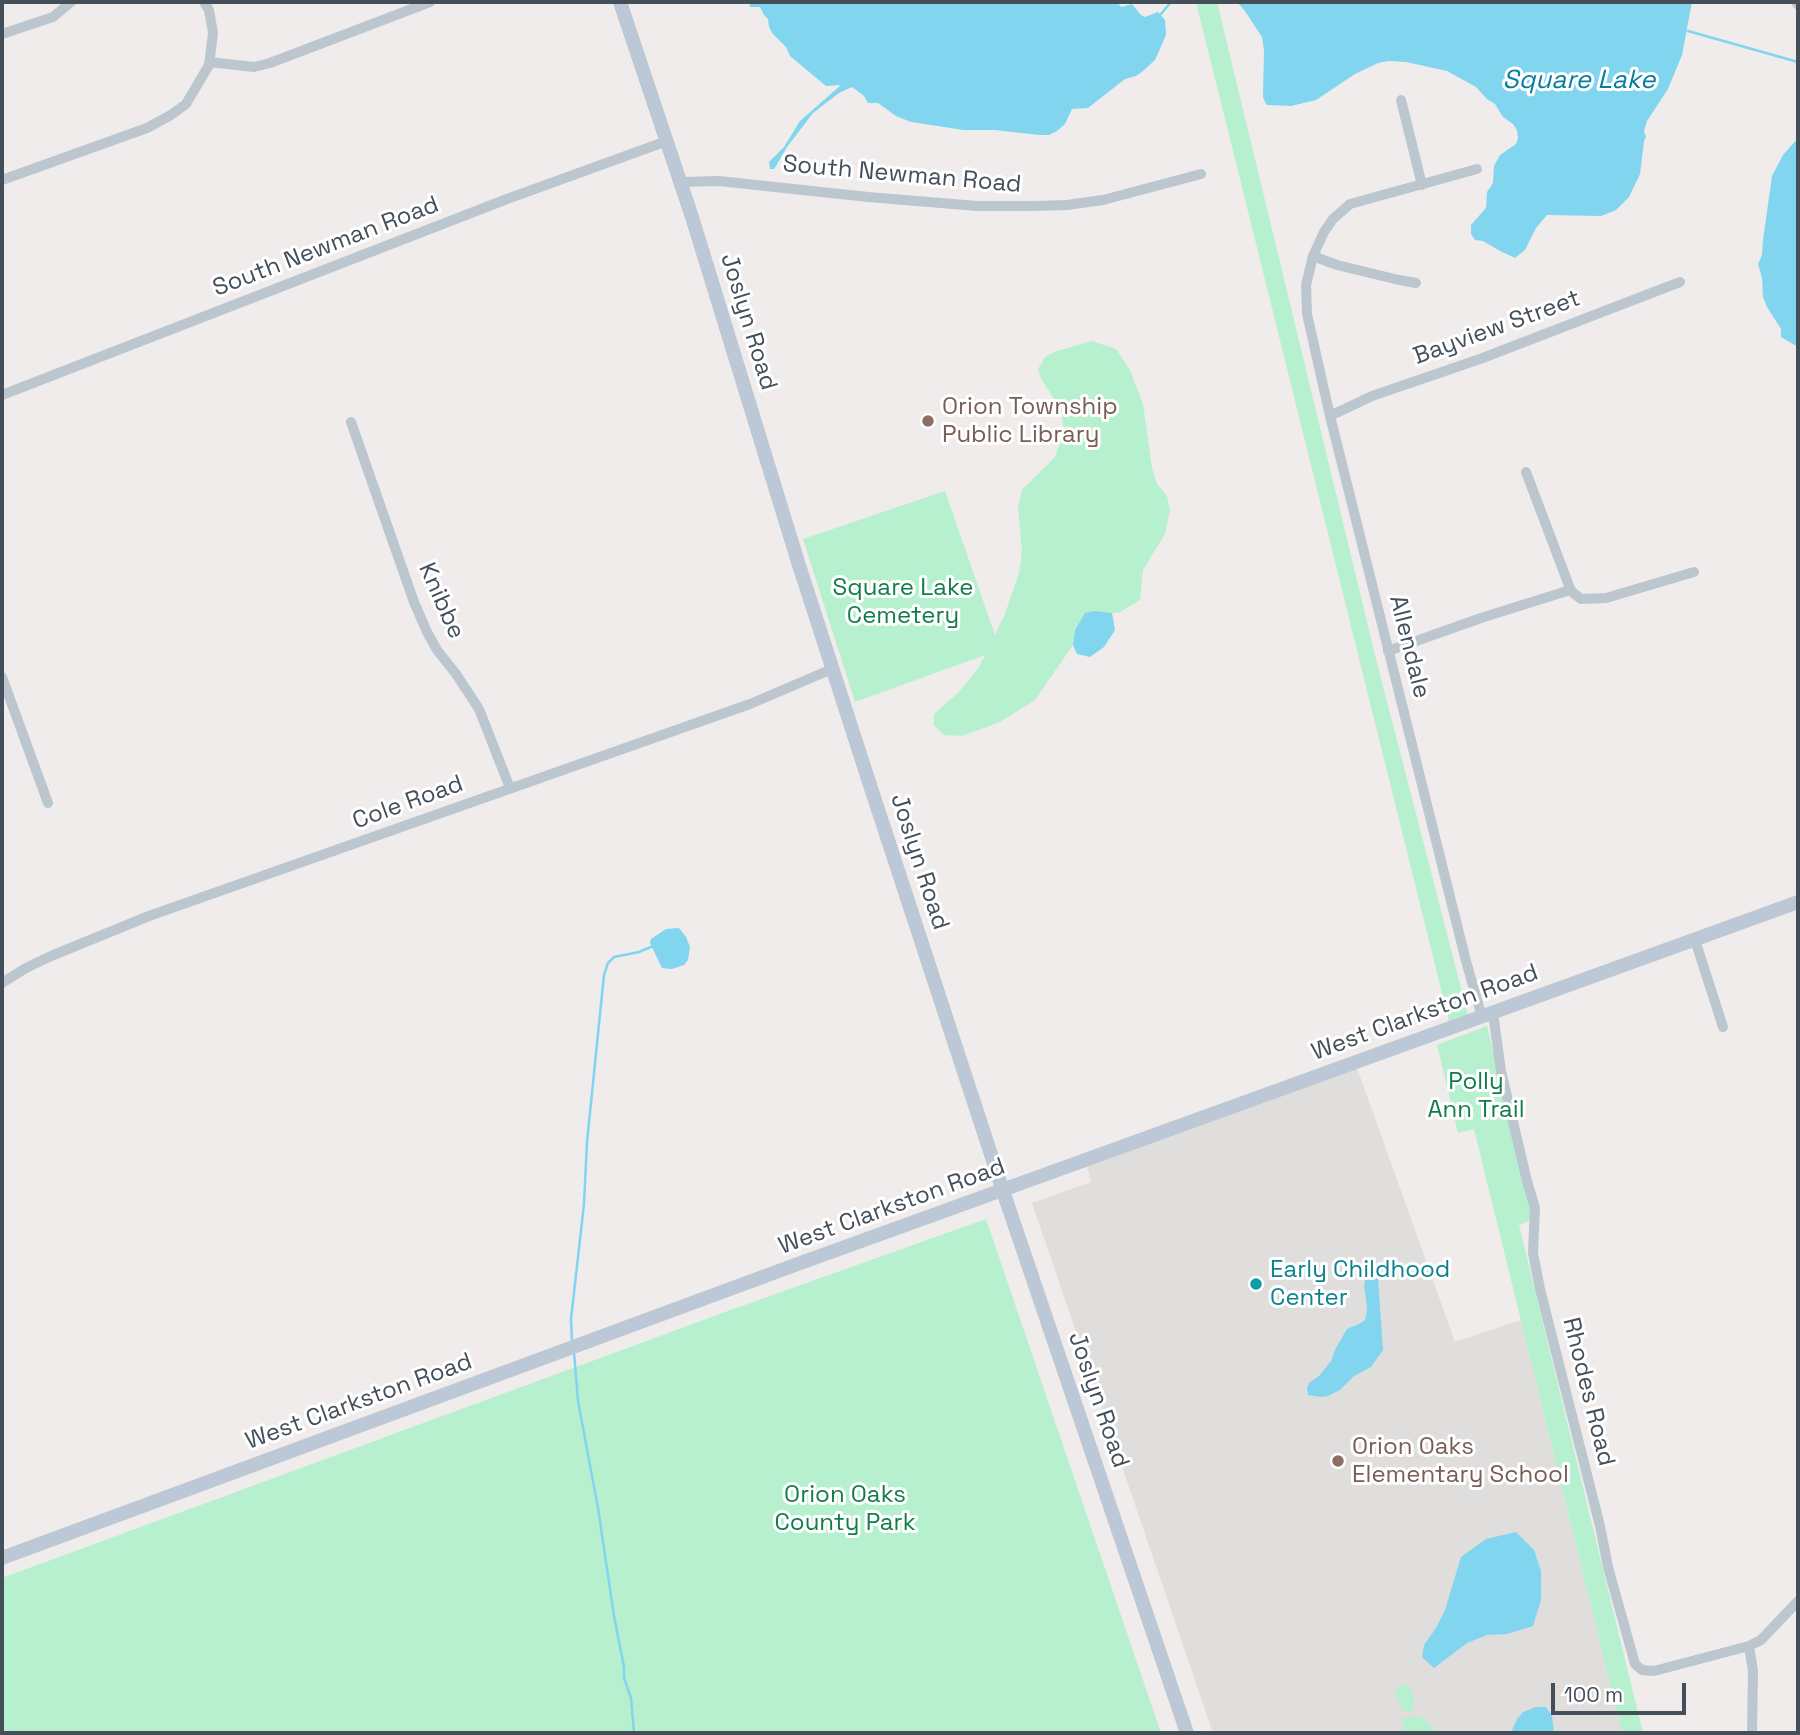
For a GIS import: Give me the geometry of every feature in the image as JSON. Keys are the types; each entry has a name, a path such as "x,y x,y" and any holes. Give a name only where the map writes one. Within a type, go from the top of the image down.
{"main road":[{"name":"Joslyn Road","path":"620,2 667,141 832,669 1003,1191 1187,1733"},
{"name":"West Clarkston Road","path":"2,1558 770,1274 1798,902"}],"street":[{"path":"2,34 53,17 71,2"},
{"path":"2,180 147,128 186,104 201,82 209,62 213,33 209,10 204,2"},
{"path":"209,62 254,67 270,63 430,2"},
{"path":"1401,100 1422,185"},
{"name":"South Newman Road","path":"2,395 507,199 667,141"},
{"name":"Allendale","path":"1477,169 1350,204 1328,225 1313,256 1306,285 1307,314 1388,651 1463,948 1488,1015"},
{"name":"South Newman Road","path":"680,182 719,181 963,205 1035,206 1103,200 1201,174"},
{"path":"1313,256 1337,265 1416,283"},
{"name":"Bayview Street","path":"1330,416 1381,393 1480,359 1680,282"},
{"name":"Knibbe","path":"351,422 427,632 479,709 510,788"},
{"path":"1526,472 1571,591 1581,599 1606,598 1693,572"},
{"path":"1388,651 1481,618 1571,591"},
{"name":"Cole Road","path":"2,983 51,956 149,916 750,704 832,669"},
{"path":"2,677 48,803"},
{"path":"1695,940 1723,1027"},
{"name":"Rhodes Road","path":"1488,1015 1535,1208 1533,1253 1540,1289 1600,1525 1608,1567 1635,1664 1642,1670 1654,1671 1749,1646"},
{"path":"1752,1733 1753,1671 1749,1646 1761,1640 1798,1601"}],"shaded area":[{"name":"Orion Oaks Elementary School","path":"1357,1068 1455,1342 1521,1320 1622,1733 1213,1733 1032,1203 1091,1182 1087,1166"}],"green space":[{"name":"Polly Ann Trail","path":"1196,2 1217,2 1377,663 1468,1015 1449,1021"},
{"name":"Square Lake Cemetery","path":"1092,341 1116,349 1130,370 1143,404 1152,468 1157,484 1167,496 1170,510 1165,534 1143,570 1140,600 1120,612 1095,611 1075,630 1073,645 1035,700 1000,722 962,736 944,735 934,725 934,714 959,692 985,655 855,702 803,539 945,491 995,635 1019,573 1022,551 1018,508 1022,490 1055,457 1064,431 1061,409 1041,379 1038,369 1045,357"},
{"name":"Polly Ann Trail","path":"1487,1026 1534,1219 1519,1225 1643,1733 1622,1733 1474,1129 1458,1133 1437,1045"},
{"name":"Orion Oaks County Park","path":"986,1219 1161,1733 2,1733 2,1578"},
{"path":"1408,1684 1414,1702 1412,1711 1406,1712 1401,1708 1394,1692"},
{"path":"1411,1716 1423,1718 1434,1733 1404,1733 1402,1719"}],"water":[{"path":"749,2 1115,2 1122,7 1132,4 1145,17 1158,12 1165,20 1166,35 1155,60 1143,71 1125,79 1088,108 1072,109 1065,124 1049,135 964,130 911,122 896,116 878,103 868,103 864,96 852,87 839,93 813,113 774,169 770,169 769,162 784,147 800,121 841,85 826,86 790,56 786,47 772,33 768,19 760,7 750,7"},
{"name":"Square Lake","path":"1237,2 1692,2 1682,55 1668,89 1647,121 1640,174 1629,197 1616,210 1601,216 1547,215 1536,228 1525,250 1515,258 1483,241 1475,240 1471,234 1471,225 1486,208 1487,192 1493,183 1494,166 1500,155 1516,144 1518,138 1513,124 1503,117 1495,104 1476,87 1447,71 1388,61 1355,74 1316,100 1291,106 1268,105 1263,97 1262,37"},
{"path":"1798,138 1798,347 1781,337 1781,329 1763,297 1758,264 1762,255 1772,176 1783,155"},
{"path":"1085,613 1112,613 1115,630 1104,647 1090,657 1077,654 1073,645 1075,630"},
{"path":"679,928 690,947 688,960 684,965 672,969 662,968 650,943 651,939 666,929"},
{"path":"1371,1264 1376,1269 1378,1278 1383,1350 1371,1367 1354,1376 1340,1390 1328,1396 1308,1395 1309,1383 1319,1376 1331,1361 1347,1329 1364,1321 1366,1317 1364,1286 1366,1266"},
{"path":"1516,1532 1534,1550 1541,1571 1541,1600 1533,1626 1507,1634 1487,1635 1467,1643 1434,1668 1422,1657 1424,1645 1445,1610 1461,1557 1486,1539"},
{"path":"1536,1707 1546,1707 1552,1716 1554,1733 1511,1733 1523,1712"}],"waterway":[{"path":"1161,14 1171,2"},
{"path":"1688,31 1798,62"},
{"path":"572,1342 571,1319 604,975 608,963 614,957 653,946"},
{"path":"574,1352 578,1401 598,1508 624,1678 631,1698 634,1733"}],"place":[{"name":"Orion Township Public Library","path":"928,421"},
{"name":"Early Childhood Center","path":"1256,1284"},
{"name":"Orion Oaks Elementary School","path":"1338,1461"}]}
